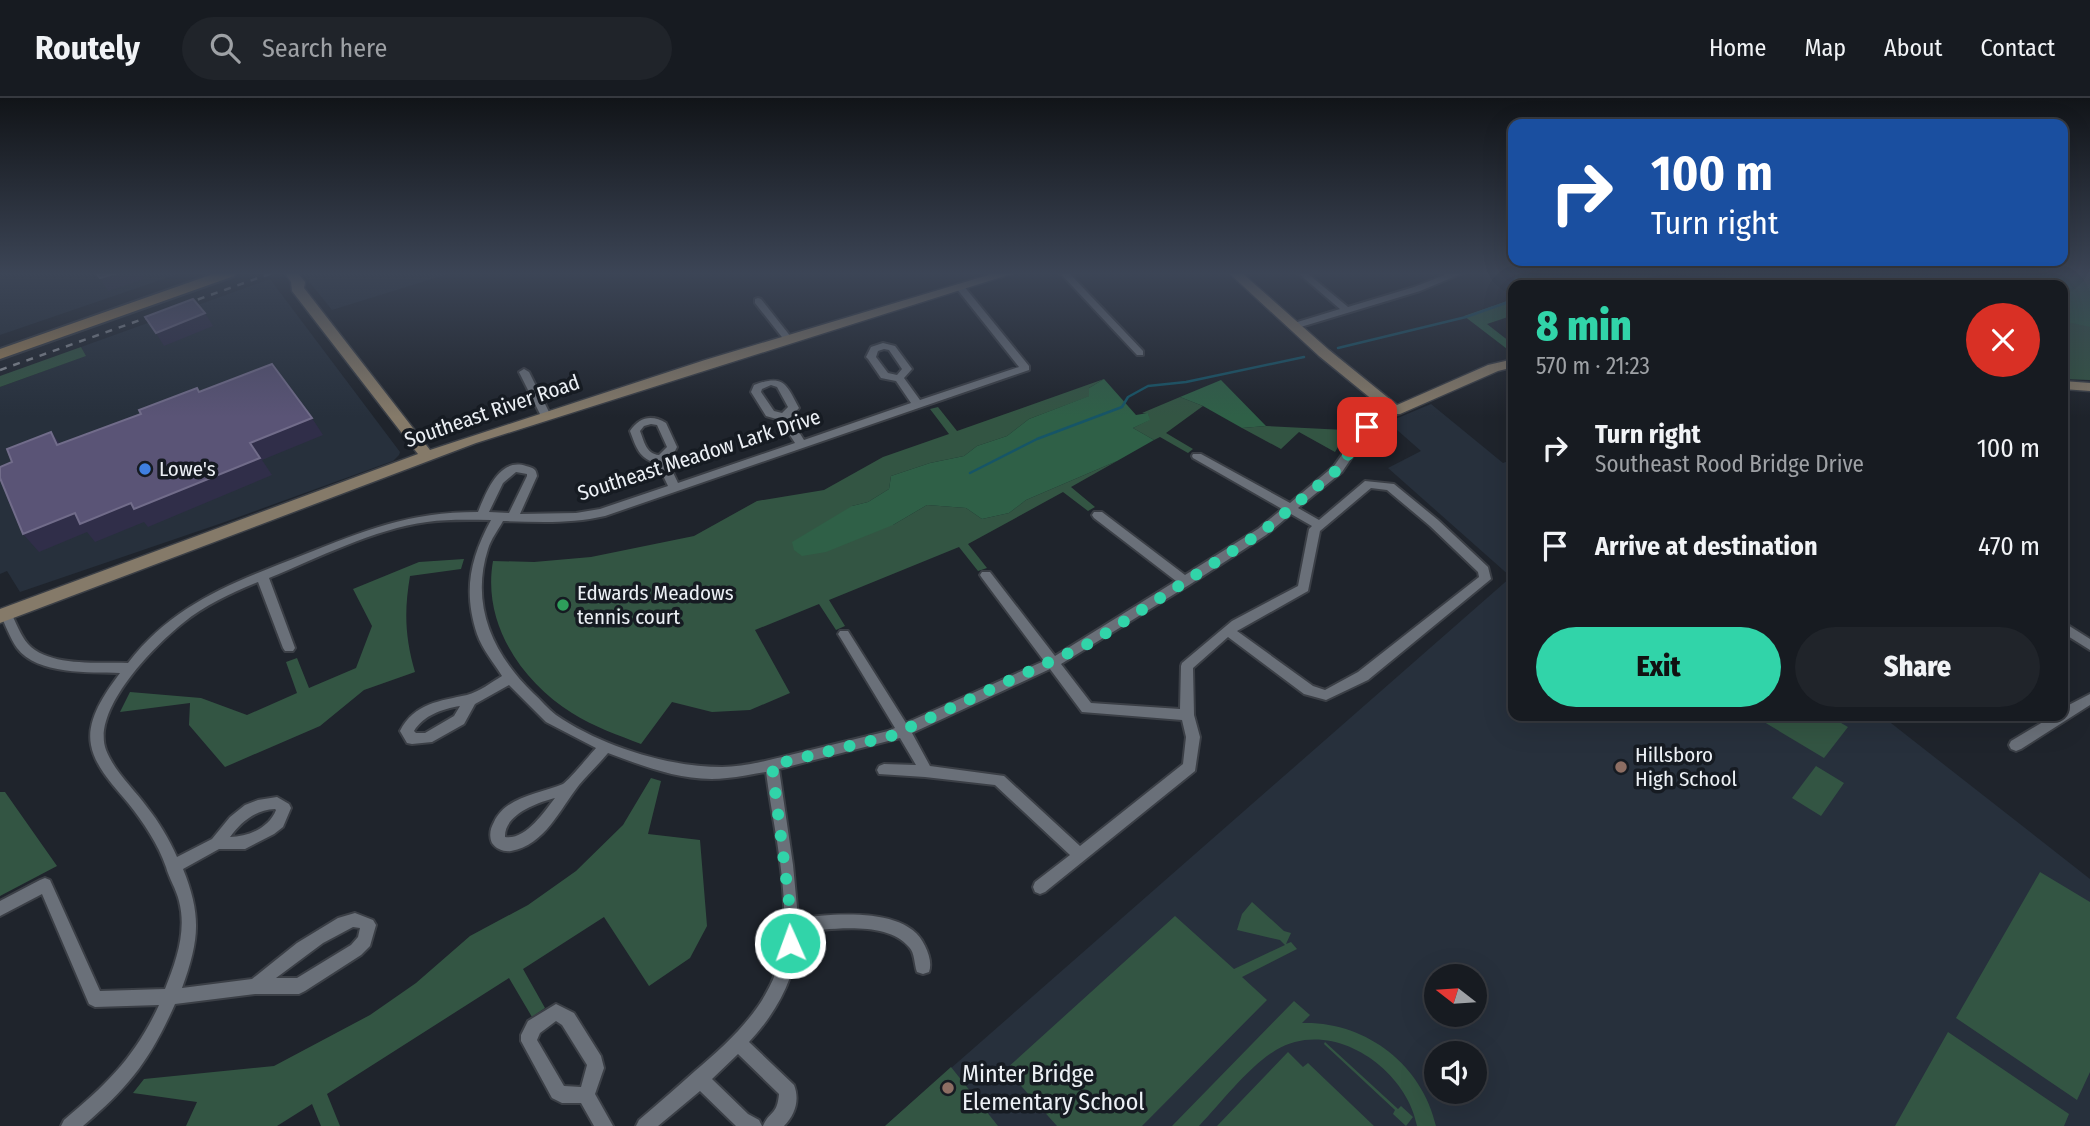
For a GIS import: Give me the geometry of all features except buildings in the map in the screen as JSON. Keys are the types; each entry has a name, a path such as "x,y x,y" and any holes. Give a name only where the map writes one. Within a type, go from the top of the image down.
{"main road":[{"path":"0,354 93,321"},
{"path":"323,321 427,456"},
{"name":"Southeast River Road","path":"3,615 427,456 848,321"},
{"path":"1288,321 1395,411 1493,368 1508,364"},
{"path":"2068,385 2090,387"}],"street":[{"path":"774,321 788,339"},
{"name":"Southeast Meadow Lark Drive","path":"70,1126 129,1071 144,1049 170,997 188,937 190,912 156,830 99,750 99,720 111,696 131,668 169,625 189,610 226,590 406,522 442,516 589,516 1025,368 987,321"},
{"path":"1110,321 1140,353"},
{"path":"1294,326 1310,321"},
{"path":"524,372 546,416"},
{"path":"899,378 918,404"},
{"path":"499,517 478,564 476,602 484,636 510,678 551,718 572,732 646,761 705,774 772,765 870,743 1054,662 1092,642 1262,532 1343,464 1367,427 1395,411"},
{"path":"784,417 802,445"},
{"path":"1197,456 1318,524"},
{"path":"661,459 675,488"},
{"path":"481,517 500,479 510,470 528,469 532,476 513,517"},
{"path":"1040,887 1190,766 1193,737 1187,715 1187,666 1228,631 1304,588 1318,524 1368,484 1379,483 1390,487 1434,523 1484,570 1485,579 1363,677 1325,695 1309,690 1228,631"},
{"path":"1098,515 1185,582"},
{"path":"986,575 1087,708 1187,715"},
{"path":"262,576 289,648"},
{"path":"3,615 23,648 31,655 50,663 131,668"},
{"path":"2068,630 2090,645"},
{"path":"844,634 925,771"},
{"path":"470,700 510,678"},
{"path":"2068,713 2090,699"},
{"path":"2016,745 2055,721"},
{"path":"569,788 536,797 508,815 498,823 495,833 497,839 503,844 513,844 542,825 560,804 569,788 606,746"},
{"path":"645,1126 737,1042 774,997 786,967 792,926 772,765"},
{"path":"884,770 925,771 999,780 1080,855"},
{"path":"173,867 217,844"},
{"path":"0,909 45,885 95,999 170,997 307,982 365,941 369,925 361,920 344,923 273,970 256,986"},
{"path":"792,926 846,920 879,925 908,936 915,943 923,967"},
{"path":"556,1012 568,1020 595,1062 596,1068 586,1095 562,1096 529,1041 532,1027 556,1012"},
{"path":"737,1042 788,1091 786,1111 772,1126"},
{"path":"699,1078 742,1120 753,1126"},
{"path":"586,1095 604,1126"}],"shaded area":[{"path":"0,321 41,321 0,335"},
{"path":"153,321 302,321 400,452 399,455 393,461 222,523 20,592 7,571 0,574 0,387 85,356 81,347"},
{"name":"Hillsboro High School","path":"1431,404 1503,463 1508,461 1508,574 1388,468 1421,451 1388,422"},
{"name":"Hillsboro High School","path":"1508,580 1508,721 1888,721 2090,879 2090,1126 885,1126"}],"green space":[{"path":"1470,321 1496,321 1487,324 1508,340 1508,350"},
{"path":"2068,321 2090,321 2090,380 2068,379"},
{"path":"2068,321 2090,321 2090,327 2068,322"},
{"path":"81,347 86,356 0,387 0,376"},
{"path":"1104,379 1089,388 1090,396 1029,419 1007,436 977,446 964,456 930,463 891,476 889,489 868,502 852,506 893,525 927,505 966,508 982,519 1009,513 1026,500 1117,461 1071,487 1095,507 1088,511 1063,492 968,544 987,568 978,571 959,547 829,600 845,626 836,630 819,604 755,630 790,693 750,710 712,712 672,702 641,744 589,722 554,700 522,667 500,628 491,584 493,561 534,562 591,557 694,536 757,501 824,490 883,457 949,434 930,409 938,407 957,431"},
{"path":"1104,379 1136,415 1148,413 1150,420 1133,428 1154,440 1117,461 1026,500 1009,513 982,519 966,508 927,505 893,525 826,552 802,556 794,550 792,542 852,506 868,502 889,489 891,476 930,463 964,456 977,446 1007,436 1029,419 1089,396 1089,388"},
{"path":"1221,380 1266,426 1242,428 1203,406 1180,397"},
{"path":"1180,397 1203,406 1166,433 1193,449 1188,453 1160,437 1154,440 1133,428 1149,420 1148,414 1142,413"},
{"path":"1266,426 1347,432 1335,452 1299,432 1281,449 1242,428"},
{"path":"464,559 461,569 410,576 406,624 415,672 364,690 320,726 225,767 189,725 190,703 120,712 130,692 201,698 247,715 297,693 286,662 297,658 309,688 356,668 372,626 353,589 419,562"},
{"path":"1762,721 1838,721 1848,727 1824,758"},
{"path":"1816,766 1844,783 1821,816 1792,798"},
{"path":"651,778 661,781 648,834 700,840 707,926 690,958 649,986 604,917 523,969 545,1008 532,1017 509,978 327,1094 340,1126 321,1126 312,1104 277,1126 186,1126 197,1102 133,1093 144,1079 274,1066 370,1015 416,983 470,936 528,905 576,871 623,825"},
{"path":"0,792 5,792 57,866 0,896"},
{"path":"2040,872 2090,902 2090,1072 2077,1100 1956,1018"},
{"path":"1252,902 1284,931 1291,933 1286,944 1291,942 1297,949 1242,977 1267,1000 1142,1126 1057,1126 1006,1069 1175,916 1234,969 1285,945 1280,940 1237,930 1242,914"},
{"path":"1294,1001 1310,1015 1302,1023 1325,1024 1348,1030 1387,1050 1418,1083 1424,1094 1424,1104 1429,1104 1436,1126 1417,1126 1410,1105 1398,1085 1382,1068 1363,1054 1342,1044 1320,1040 1298,1041 1265,1057 1199,1126 1172,1126"},
{"path":"1948,1032 2069,1114 2064,1126 1895,1126"},
{"path":"1325,1042 1398,1109 1401,1106 1413,1117 1406,1126 1393,1114 1395,1110 1324,1044"},
{"path":"1288,1052 1303,1067 1308,1063 1374,1126 1217,1126"},
{"name":"Minter Bridge Elementary School","path":"951,1067 998,1126 885,1126"}],"waterway":[{"path":"1338,348 1450,321"},
{"path":"970,473 1037,439 1122,407 1128,397 1148,386 1186,382 1304,357"}],"railway":[{"path":"0,370 137,321"}],"place":[{"name":"Lowe's","path":"145,469"},
{"name":"Edwards Meadows tennis court","path":"563,605"},
{"name":"Hillsboro High School","path":"1621,767"},
{"name":"Minter Bridge Elementary School","path":"948,1088"}],"route":[{"path":"790,943 792,926 772,765 891,736 1092,642 1262,532 1338,469 1367,427"}]}
